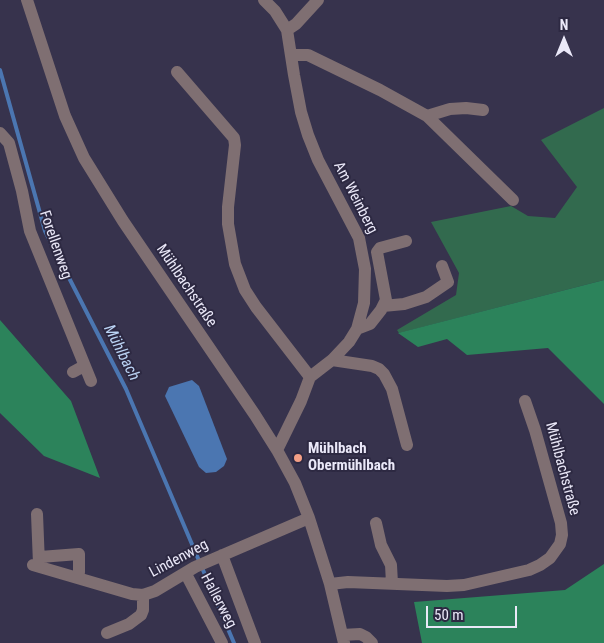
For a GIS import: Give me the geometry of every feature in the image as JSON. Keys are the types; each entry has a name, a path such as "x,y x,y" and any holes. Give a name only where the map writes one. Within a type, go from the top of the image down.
{"street":[{"name":"Mühlbachstraße","path":"26,0 65,116 84,158 123,222 278,450 295,483 309,518 330,584 343,639"},
{"name":"Am Weinberg","path":"264,0 275,11 287,30 301,112 311,144 355,230 363,254 364,303 357,329 349,342 332,360 310,377"},
{"path":"287,30 296,24 318,0"},
{"path":"291,55 308,55 380,90 427,116 513,200"},
{"path":"178,72 234,138 228,224 233,255 239,276 256,307 310,377 302,401 278,450"},
{"path":"427,116 450,109 475,108 483,110"},
{"name":"Forellenweg","path":"0,133 9,143 22,191 30,231 78,369 91,381"},
{"path":"357,329 370,324 386,300 376,252 380,248 406,242"},
{"path":"383,306 404,304 426,297 448,282 442,266"},
{"path":"332,360 372,366 384,374 392,389 407,445"},
{"name":"Mühlbachstraße","path":"330,584 348,582 464,585 529,570 540,566 556,552 562,535 560,523 537,437 525,401"},
{"path":"37,514 37,563 78,554 78,578"},
{"name":"Lindenweg","path":"37,563 78,578 132,594 143,595 210,560 309,518"},
{"path":"376,523 381,545 391,565 392,583"},
{"path":"222,555 255,643"},
{"name":"Hallerweg","path":"190,570 222,643"},
{"path":"107,633 129,624 141,615 143,595"},
{"path":"343,639 360,634 372,643"}],"green space":[{"path":"604,108 604,280 399,333 397,330 456,295 459,273 431,222 511,206 528,216 555,218 577,187 541,140"},
{"path":"604,280 604,404 548,348 467,355 447,339 418,347 398,333"},
{"path":"0,320 71,401 100,478 44,456 0,413"},
{"path":"604,564 604,643 422,643 414,602 565,590"}],"water":[{"path":"192,380 199,386 227,459 224,466 216,472 206,473 199,467 165,396 169,387"}],"waterway":[{"name":"Mühlbach","path":"0,70 45,231 126,389 234,643"}],"place":[{"name":"Mühlbach Obermühlbach","path":"298,458"}]}
